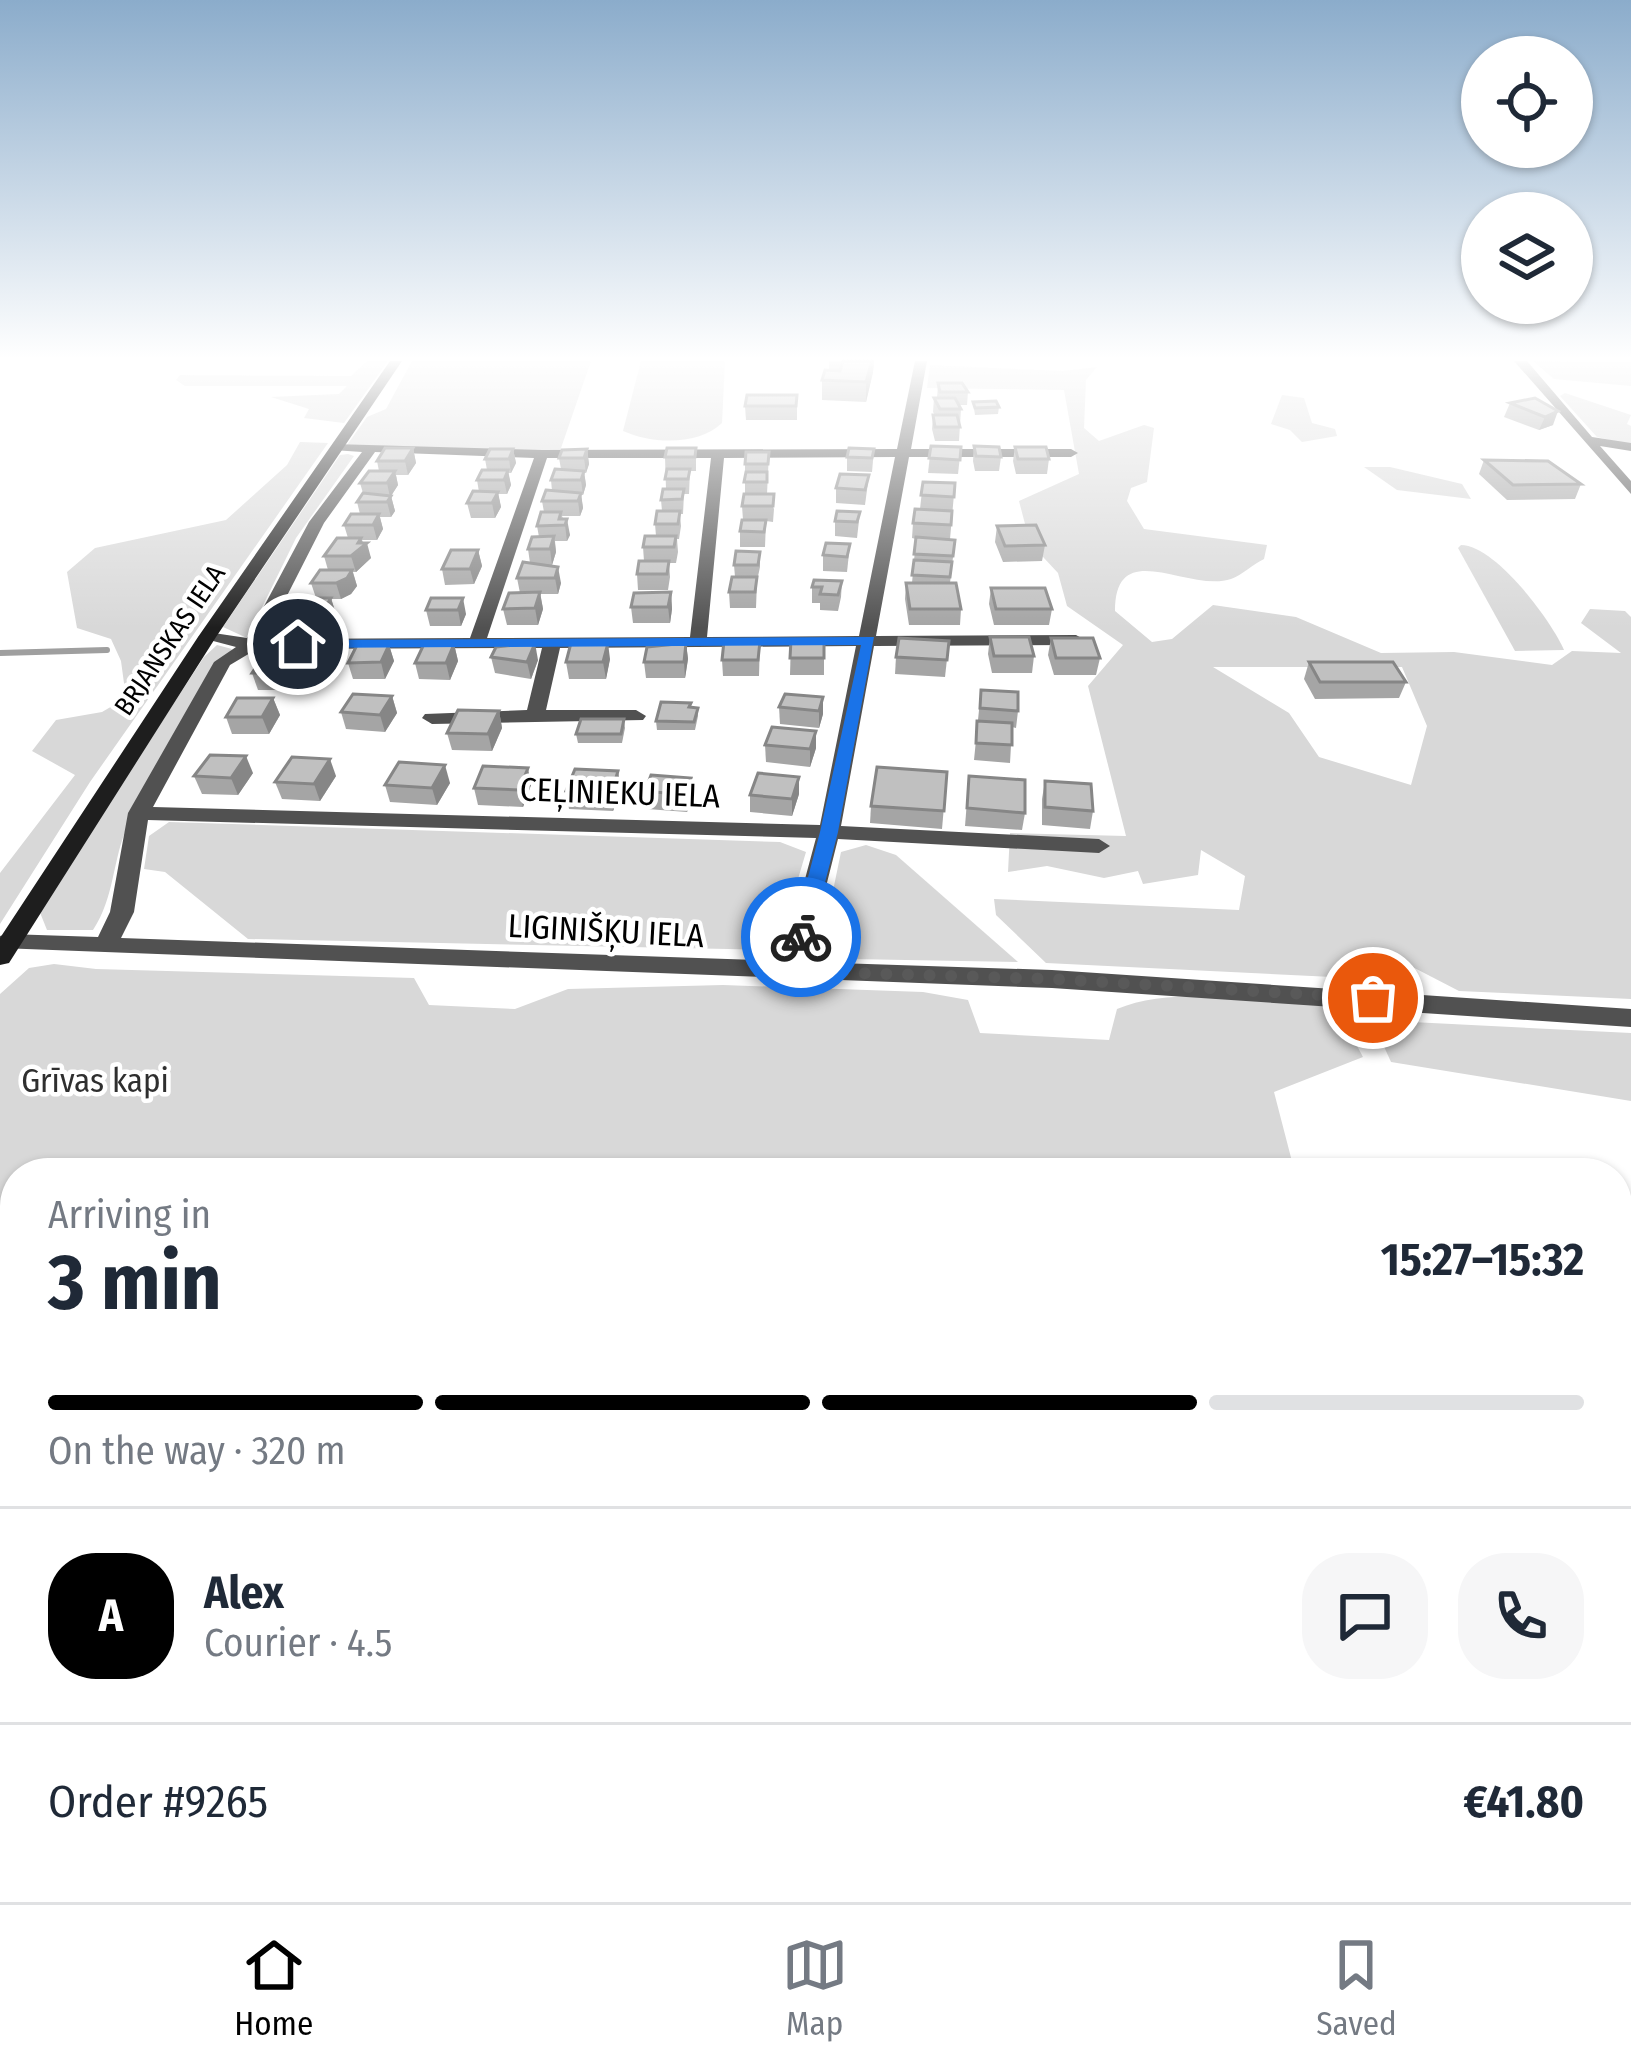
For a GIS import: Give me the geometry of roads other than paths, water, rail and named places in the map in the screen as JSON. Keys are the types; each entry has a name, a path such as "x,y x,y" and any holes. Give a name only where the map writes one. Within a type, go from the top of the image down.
{"main road":[{"name":"BRJANSKAS IELA","path":"4,949 207,637 336,450"}],"street":[{"path":"360,450 1071,453"},
{"path":"1597,450 1631,490"},
{"path":"106,944 122,912 139,813 224,662 253,644 317,522 370,451"},
{"path":"792,971 829,832 904,451"},
{"path":"477,642 542,454"},
{"path":"698,641 718,454"},
{"path":"207,637 253,644 1076,640"},
{"path":"535,716 552,645"},
{"path":"432,718 636,716"},
{"name":"CEĻINIEKU IELA","path":"139,813 829,832 1099,846"},
{"name":"LIGINIŠĶU IELA","path":"4,949 106,944 1070,980 1631,1018"}],"waterway":[{"path":"0,653 107,650"}],"park label":[{"name":"Grīvas kapi","path":"95,1080"}]}
